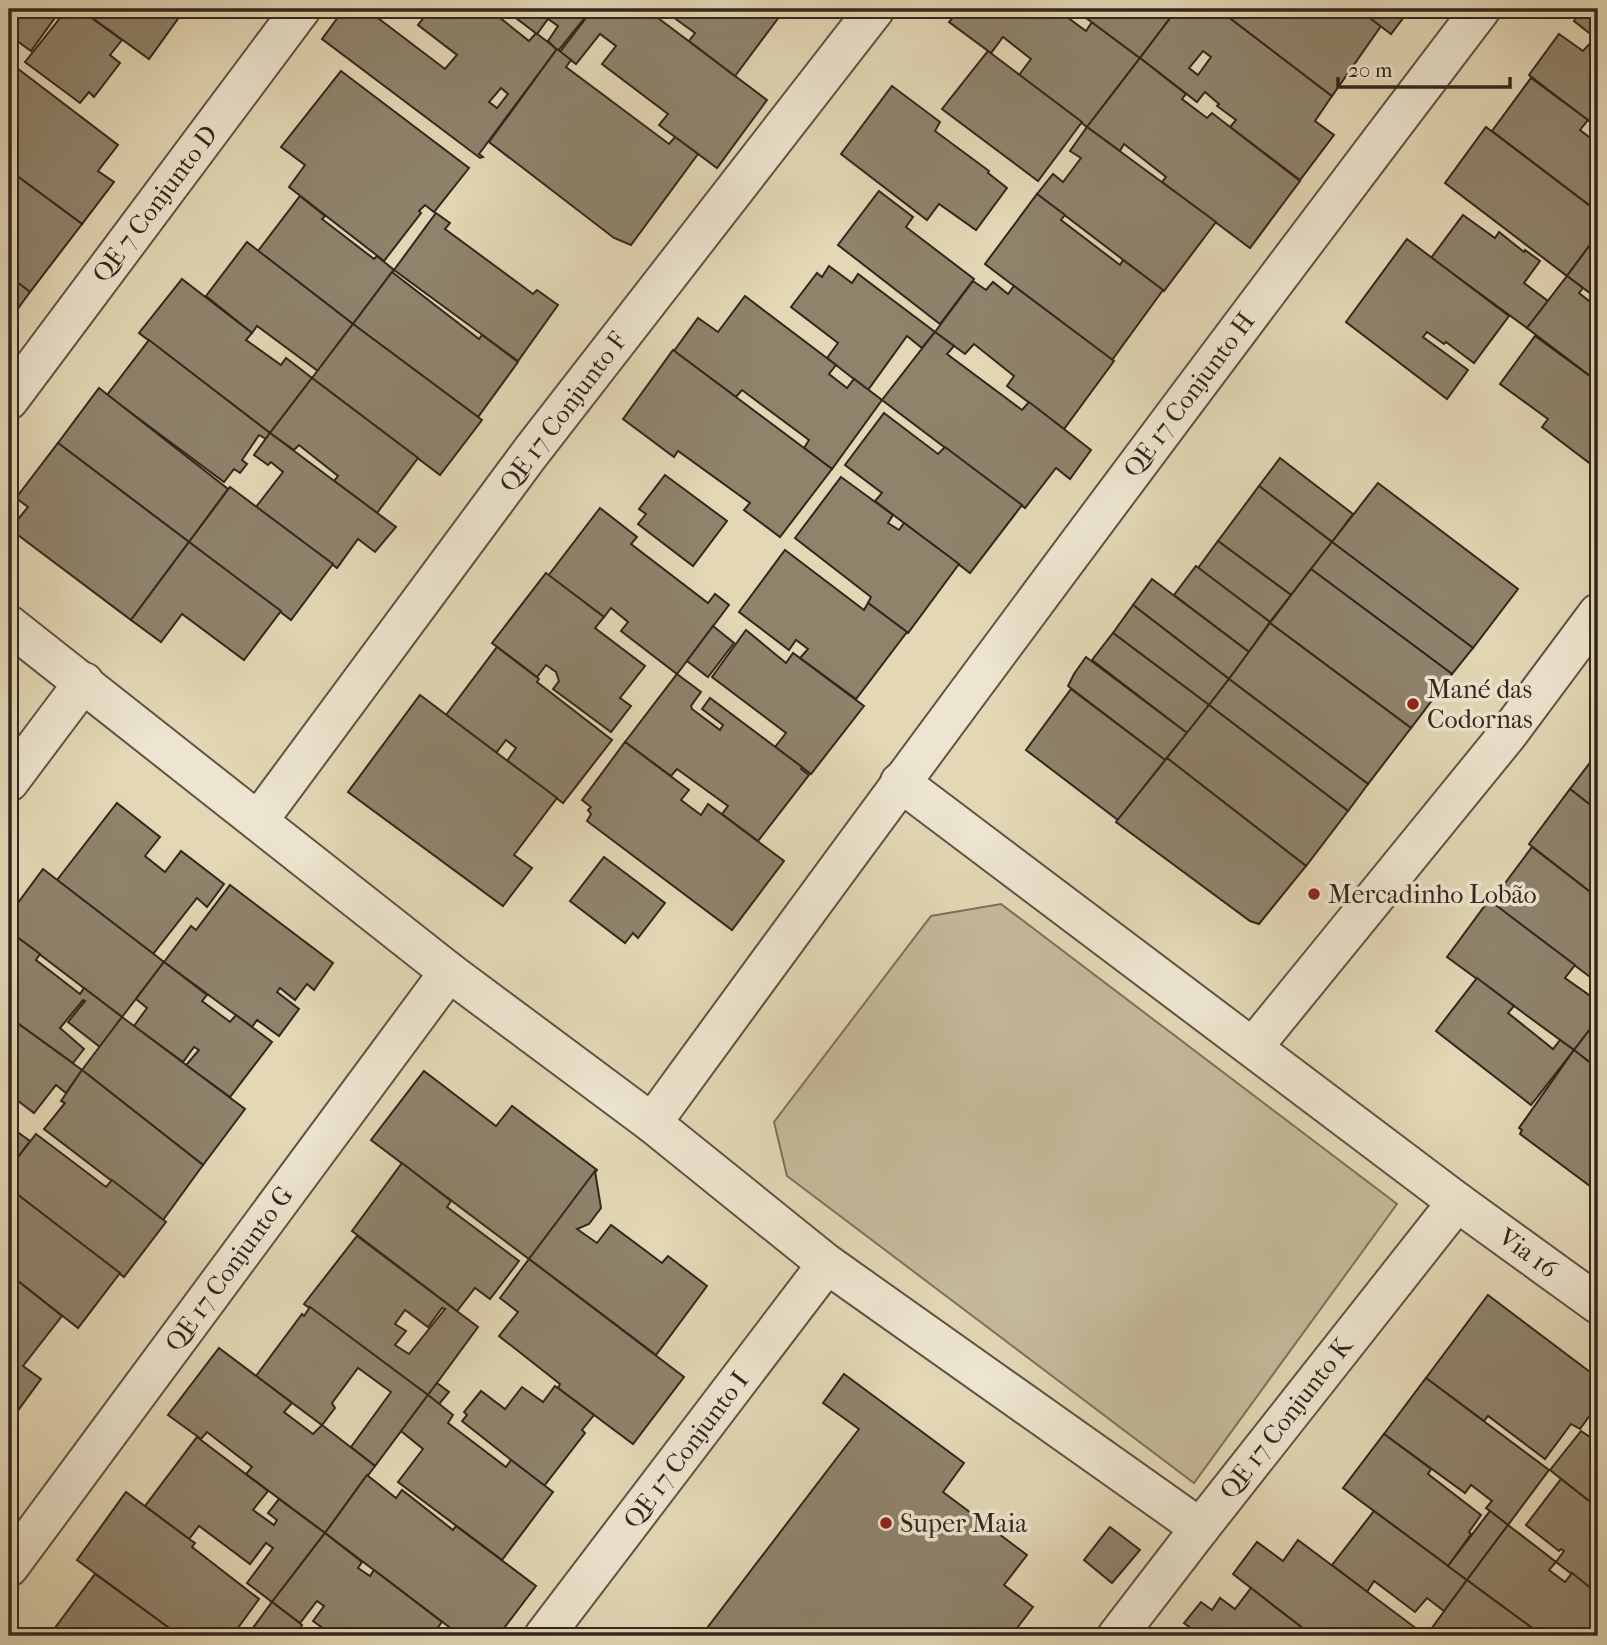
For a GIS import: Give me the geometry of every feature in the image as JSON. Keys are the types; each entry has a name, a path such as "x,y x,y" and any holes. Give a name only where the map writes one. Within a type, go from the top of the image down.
{"street":[{"name":"QE 7 Conjunto D","path":"9,400 301,9"},
{"name":"QE 17 Conjunto F","path":"258,821 531,452 875,9"},
{"name":"QE 17 Conjunto H","path":"652,1123 900,782 1481,9"},
{"path":"1253,1047 1508,734 1598,613"},
{"path":"9,625 449,972 652,1123 827,1264 1199,1528"},
{"path":"9,782 84,682"},
{"name":"Via 16","path":"900,782 1457,1202 1598,1304"},
{"name":"QE 17 Conjunto G","path":"9,1567 449,972"},
{"name":"QE 17 Conjunto K","path":"1117,1636 1457,1202"},
{"name":"QE 17 Conjunto I","path":"544,1636 827,1264"}],"shaded area":[{"path":"1001,904 1397,1204 1194,1483 787,1176 774,1122 931,916"}],"building":[{"path":"9,9 79,9 122,40 110,55 120,63 94,97 89,92 80,103 25,62 60,18 57,15 31,51 9,35"},
{"path":"91,9 185,9 149,59 87,14"},
{"path":"224,9 245,9 237,18"},
{"path":"344,9 366,9 445,69 457,55 418,25 430,9 489,9 529,41 536,33 557,49 479,154 483,157 480,158 322,39","holes":["501,88 508,94 497,108 489,102"]},
{"path":"504,9 592,9 558,51 548,41 558,26 548,19 537,34"},
{"path":"593,9 646,9 767,100 717,168 659,125 668,114 602,64 616,46 600,34 576,64 560,52"},
{"path":"662,9 785,9 735,76 689,41 695,33"},
{"path":"960,9 1056,9 1086,31 1092,22 1140,58 1087,127 1019,75 1031,59 1003,37 991,53 949,22"},
{"path":"1074,9 1177,9 1140,58"},
{"path":"1177,9 1218,9 1332,96 1315,121 1334,135 1300,180 1230,127 1236,120 1217,106 1219,104 1205,92 1197,102 1140,58","holes":["1203,51 1211,57 1198,75 1189,68"]},
{"path":"1218,9 1358,9 1381,26 1332,96"},
{"path":"1358,9 1410,9 1391,34"},
{"path":"1583,9 1598,9 1598,40 1574,21"},
{"path":"1559,34 1583,51 1595,38 1598,40 1598,128 1529,75"},
{"path":"557,49 571,60 566,67 669,144 675,137 698,154 631,245 614,238 489,142"},
{"path":"988,51 1082,122 1038,181 942,109"},
{"path":"1140,58 1186,94 1182,99 1207,118 1212,113 1300,181 1250,248 1162,182 1166,177 1124,144 1120,151 1087,127"},
{"path":"9,62 118,145 98,171 114,182 82,224 9,170"},
{"path":"341,71 469,168 434,212 425,205 419,211 421,213 384,261 289,187 305,165 281,147"},
{"path":"1531,78 1588,120 1580,130 1598,144 1598,212 1492,131"},
{"path":"892,86 940,122 935,131 989,171 988,173 1007,188 976,230 939,204 927,220 841,154"},
{"path":"1087,127 1216,222 1164,291 1037,194 1053,174 1063,182 1081,158 1070,151"},
{"path":"1486,127 1598,212 1598,234 1567,276 1445,183"},
{"path":"9,170 82,224 30,292 9,276"},
{"path":"879,191 913,217 906,227 974,279 940,324 838,245"},
{"path":"1037,194 1065,215 1061,220 1120,265 1123,260 1163,290 1112,360 985,264"},
{"path":"300,196 325,216 322,219 374,259 377,256 394,270 353,324 258,251"},
{"path":"436,213 450,223 445,229 533,294 537,290 558,305 518,361 394,270"},
{"path":"1463,215 1495,238 1499,232 1540,261 1524,283 1548,301 1527,328 1431,258"},
{"path":"1598,234 1598,299 1567,276"},
{"path":"1407,239 1509,316 1474,363 1446,342 1444,344 1427,332 1423,337 1468,370 1447,399 1346,322"},
{"path":"247,242 353,324 318,371 257,326 252,333 206,296"},
{"path":"829,266 852,283 858,274 935,332 922,348 907,336 868,390 827,358 838,343 791,307 817,273 822,277"},
{"path":"392,272 479,339 482,335 518,362 478,417 353,324"},
{"path":"9,276 30,292 9,321"},
{"path":"1567,276 1583,288 1579,293 1598,308 1598,382 1527,328"},
{"path":"182,279 252,333 246,340 281,365 286,358 312,378 270,433 139,333"},
{"path":"973,281 986,290 993,282 1008,294 1014,286 1114,361 1064,429 1007,386 1014,376 974,344 965,354 935,332"},
{"path":"745,296 836,365 829,374 847,388 854,379 882,400 832,469 804,448 809,440 742,390 736,397 674,351 698,318 718,332"},
{"path":"353,324 482,420 440,475 312,378"},
{"path":"935,332 954,346 947,354 1022,410 1029,402 1091,450 1070,479 1056,468 1025,508 882,400"},
{"path":"1535,336 1598,382 1598,456 1592,465 1542,427 1548,419 1500,384"},
{"path":"149,340 270,433 266,439 259,435 242,460 247,464 240,473 234,469 224,482 107,395"},
{"path":"673,350 832,469 780,537 744,510 750,503 678,451 674,457 623,419"},
{"path":"312,378 418,458 377,513 334,481 338,476 299,445 294,450 270,433"},
{"path":"99,388 228,489 189,542 58,443"},
{"path":"884,413 938,454 945,447 1022,505 970,573 875,501 882,493 845,465"},
{"path":"270,433 396,527 375,552 358,539 337,568 256,507 283,472 271,462 268,465 254,455"},
{"path":"58,443 189,542 131,620 10,529 28,507 16,498"},
{"path":"1280,458 1353,514 1332,542 1259,486"},
{"path":"665,475 727,521 693,566 638,524 646,514 639,509"},
{"path":"841,477 893,515 888,523 899,530 904,523 959,564 908,633 868,603 871,597 795,538"},
{"path":"1378,483 1518,589 1473,648 1332,542"},
{"path":"1259,486 1332,542 1291,595 1218,541"},
{"path":"230,487 333,564 291,620 189,542"},
{"path":"600,508 637,537 631,544 708,603 715,594 729,605 677,674 621,631 628,622 611,608 604,617 548,576"},
{"path":"1218,541 1291,595 1270,622 1198,568"},
{"path":"189,542 281,611 244,660 182,614 161,642 131,620"},
{"path":"1332,542 1473,648 1452,674 1311,569"},
{"path":"785,550 864,610 868,603 907,632 856,699 800,658 808,649 796,640 789,650 739,612"},
{"path":"1196,566 1270,622 1249,652 1174,595"},
{"path":"1311,569 1452,674 1411,728 1270,623"},
{"path":"546,573 604,617 595,628 645,666 620,698 631,706 611,732 553,689 559,681 556,672 546,665 537,677 492,643"},
{"path":"1152,579 1249,652 1229,679 1133,605"},
{"path":"1133,605 1229,679 1209,705 1113,633"},
{"path":"1270,623 1411,728 1368,784 1229,679"},
{"path":"713,626 734,643 708,677 687,661"},
{"path":"746,630 786,663 793,653 864,706 811,774 775,747 786,733 712,677"},
{"path":"1113,633 1209,705 1187,733 1092,660"},
{"path":"497,647 612,740 563,803 507,761 516,748 506,740 496,753 446,715"},
{"path":"1086,657 1187,733 1165,760 1068,686"},
{"path":"677,674 701,692 691,706 692,709 720,730 723,725 702,709 710,698 809,775 758,841 722,814 728,806 677,769 671,776 625,742"},
{"path":"1229,679 1368,784 1348,811 1209,705"},
{"path":"1071,689 1165,760 1118,820 1026,750"},
{"path":"420,695 557,798 514,855 532,868 503,906 348,792"},
{"path":"1209,705 1348,811 1306,866 1167,758"},
{"path":"625,742 689,790 681,800 701,815 708,804 784,861 732,930 587,821 591,807 582,800"},
{"path":"1598,752 1598,811 1570,789"},
{"path":"1167,758 1306,866 1259,924 1250,921 1116,822"},
{"path":"1570,789 1598,811 1598,898 1529,844"},
{"path":"117,803 160,837 145,856 165,872 181,851 224,884 207,907 197,898 153,954 57,880"},
{"path":"1532,847 1598,898 1598,983 1491,902"},
{"path":"604,857 665,903 638,938 633,933 625,943 570,901"},
{"path":"43,869 164,962 122,1017 9,931 9,915"},
{"path":"230,885 333,963 314,990 307,984 295,1000 280,988 277,992 299,1009 279,1036 257,1020 252,1027 164,962 191,926 196,930"},
{"path":"1489,900 1575,965 1565,978 1592,997 1598,989 1598,1019 1574,1050 1447,957"},
{"path":"9,931 40,954 36,960 80,994 84,988 122,1017 100,1047 68,1022 85,1001 83,1000 60,1028 84,1049 73,1063 9,1017"},
{"path":"164,962 207,995 202,1001 230,1022 236,1015 272,1042 230,1097 186,1065 199,1050 194,1047 183,1062 134,1026 147,1008 136,999"},
{"path":"1477,978 1514,1006 1508,1013 1553,1049 1560,1040 1574,1050 1531,1105 1436,1031"},
{"path":"9,1017 82,1070 66,1093 56,1085 34,1113 9,1094"},
{"path":"122,1017 245,1109 203,1165 82,1070"},
{"path":"1591,1028 1598,1034 1598,1069 1574,1050"},
{"path":"1574,1050 1598,1069 1598,1192 1520,1134 1522,1130 1519,1128"},
{"path":"82,1070 203,1165 163,1220 44,1129 65,1103 61,1101"},
{"path":"424,1071 496,1126 512,1106 597,1170 529,1259 371,1140"},
{"path":"9,1126 30,1141 9,1169"},
{"path":"36,1134 106,1187 112,1180 166,1222 124,1277 9,1188 9,1169"},
{"path":"402,1163 451,1201 447,1207 519,1261 490,1299 475,1288 457,1311 352,1231"},
{"path":"595,1171 601,1208 589,1224 577,1229 597,1243 611,1225 662,1263 668,1256 707,1286 656,1355 529,1259"},
{"path":"9,1188 120,1273 78,1328 9,1274"},
{"path":"357,1236 478,1327 428,1395 304,1304","holes":["442,1308 445,1309 409,1354 395,1345 406,1331 395,1324 405,1310 428,1327"]},
{"path":"529,1259 684,1377 633,1444 558,1388 560,1384 499,1336 518,1312 500,1298"},
{"path":"9,1274 62,1316 23,1366 41,1379 9,1423"},
{"path":"1488,1295 1598,1378 1598,1404 1580,1429 1571,1424 1545,1459 1488,1416 1484,1421 1426,1378"},
{"path":"310,1307 428,1395 375,1466 351,1447 391,1392 358,1368 332,1403 335,1408 322,1425 256,1376"},
{"path":"219,1348 292,1403 284,1412 313,1434 322,1425 375,1466 325,1533 246,1474 252,1467 207,1432 201,1439 168,1415"},
{"name":"Super Maia","path":"844,1374 964,1463 943,1492 1027,1555 1004,1585 1033,1607 1011,1636 701,1636 859,1429 823,1403"},
{"path":"1426,1378 1549,1470 1508,1525 1486,1508 1492,1501 1471,1485 1465,1493 1384,1434"},
{"path":"437,1383 449,1392 439,1404 428,1395"},
{"path":"555,1386 594,1415 582,1430 585,1433 544,1486 462,1421 467,1415 464,1412 481,1391 505,1409 522,1387 543,1402"},
{"path":"428,1395 453,1415 448,1423 506,1467 511,1460 553,1492 502,1560 398,1482 423,1449 401,1431"},
{"path":"1598,1425 1598,1508 1550,1470 1581,1431 1590,1437"},
{"path":"1384,1434 1431,1469 1428,1474 1481,1515 1448,1566 1343,1488"},
{"path":"197,1437 268,1491 253,1510 274,1525 277,1520 268,1513 279,1499 325,1533 272,1602 247,1583 273,1548 266,1543 250,1564 199,1526 189,1539 145,1506"},
{"path":"367,1475 396,1498 402,1490 453,1530 456,1526 536,1586 498,1636 461,1636 325,1533"},
{"path":"1561,1479 1598,1508 1598,1594 1556,1562 1564,1551 1559,1551 1526,1525"},
{"path":"126,1492 195,1543 192,1547 259,1599 232,1636 180,1636 77,1560"},
{"path":"1374,1511 1467,1580 1444,1611 1427,1598 1415,1612 1374,1581 1367,1592 1332,1565"},
{"path":"1490,1511 1508,1525 1467,1580 1448,1566"},
{"path":"1508,1525 1556,1562 1549,1570 1565,1582 1572,1573 1598,1594 1598,1636 1543,1636 1467,1580"},
{"path":"1110,1527 1140,1550 1112,1583 1084,1560"},
{"path":"325,1533 362,1562 358,1568 370,1576 374,1570 442,1622 431,1636 334,1636 313,1621 324,1606 317,1601 300,1623 272,1602"},
{"path":"1298,1540 1425,1635 1313,1636 1233,1574 1257,1542 1283,1561"},
{"path":"95,1574 180,1636 49,1636"},
{"path":"1467,1580 1487,1595 1543,1636 1426,1636"},
{"path":"1251,1588 1313,1636 1201,1636 1184,1623 1201,1602 1212,1610 1220,1598 1235,1609"},
{"path":"272,1602 302,1625 298,1633 304,1636 247,1636"}],"place":[{"name":"Mané das Codornas","path":"1413,704"},
{"name":"Mercadinho Lobão","path":"1314,894"},
{"name":"Super Maia","path":"886,1523"}]}
